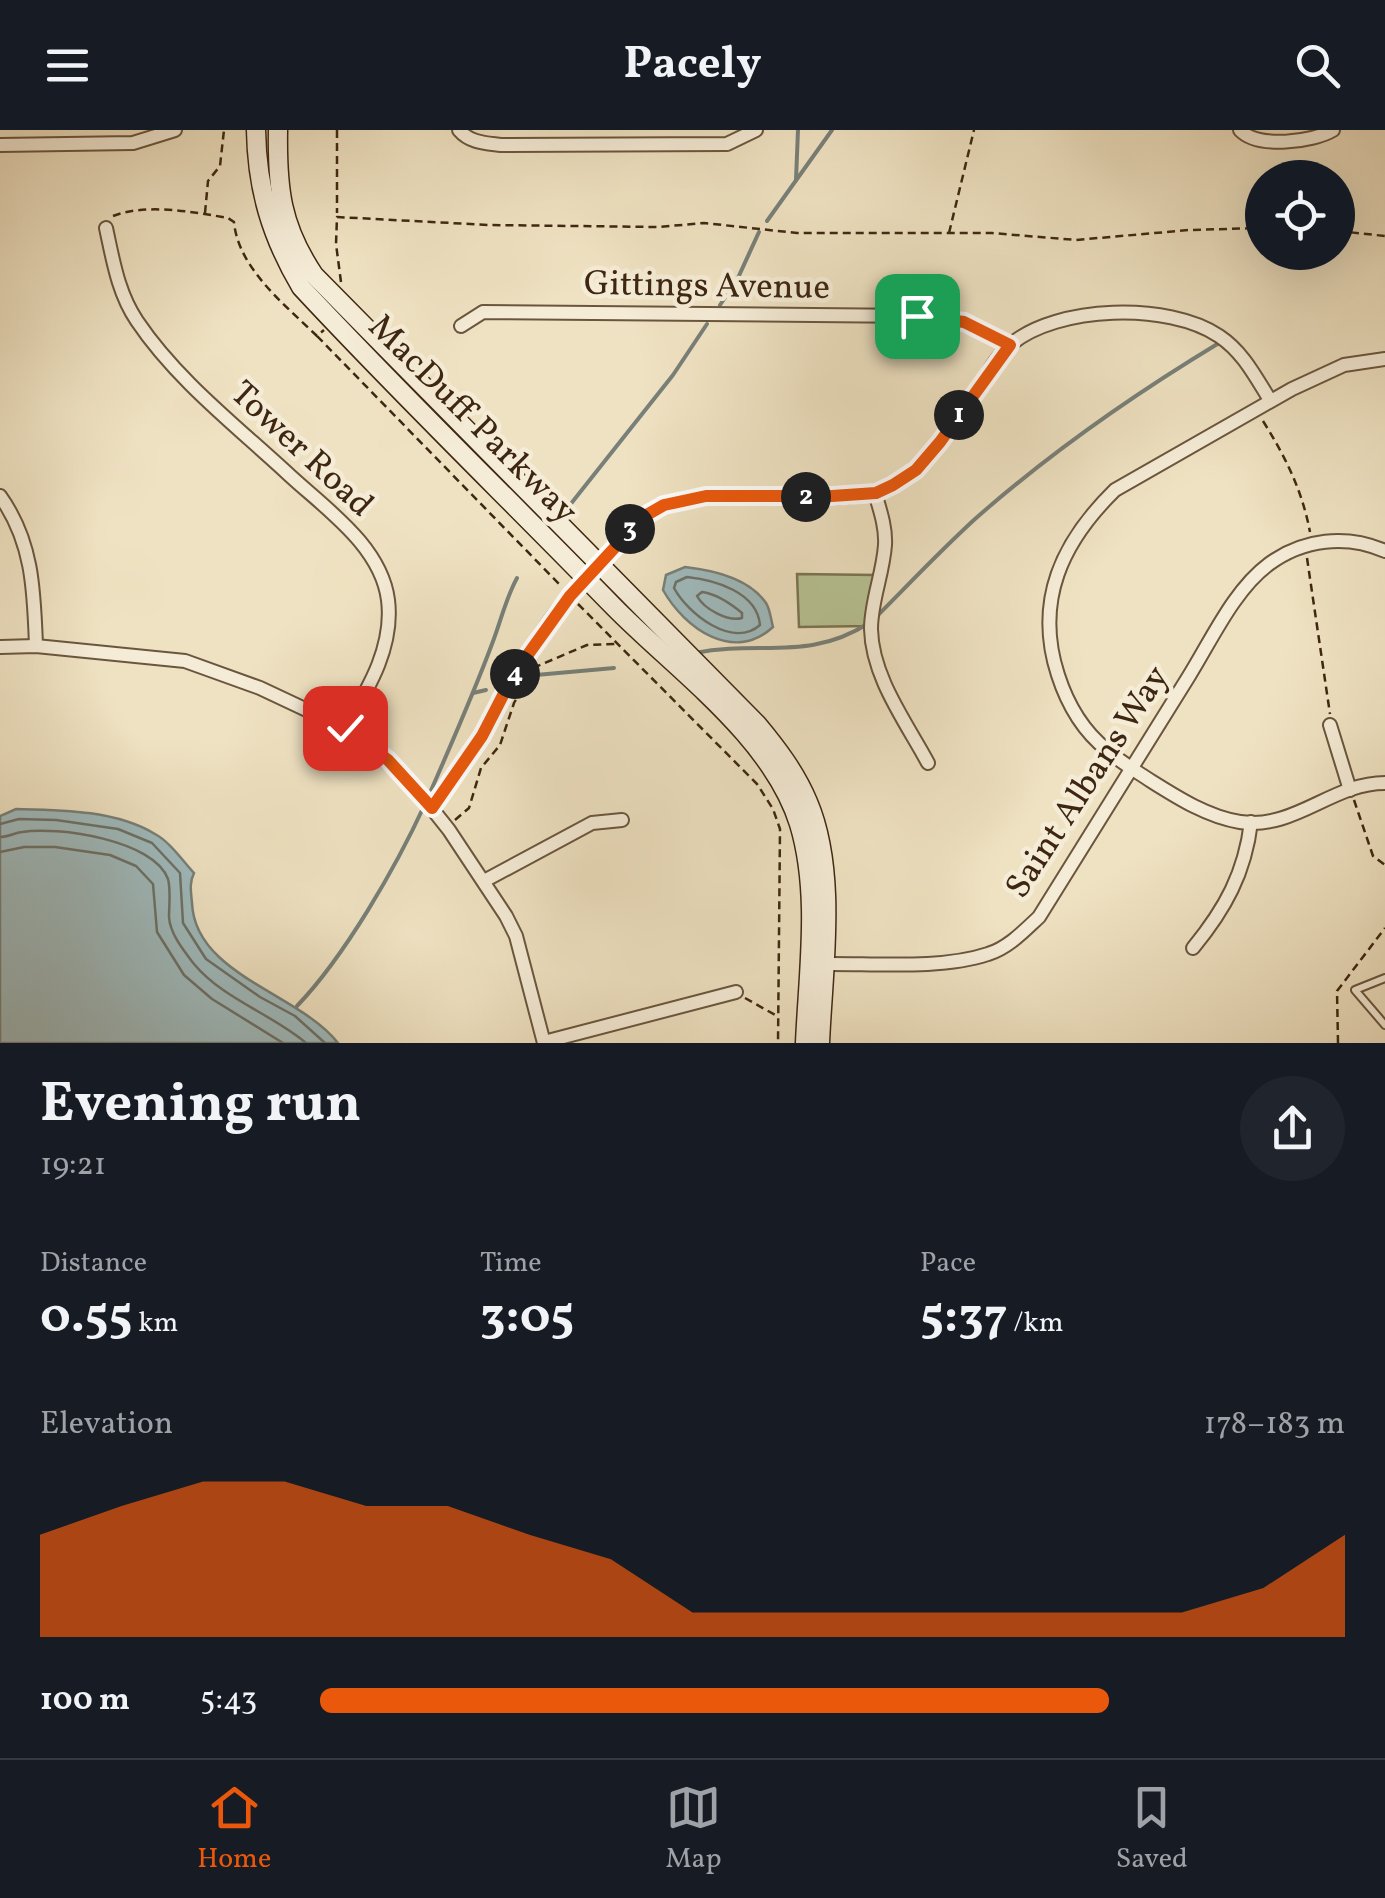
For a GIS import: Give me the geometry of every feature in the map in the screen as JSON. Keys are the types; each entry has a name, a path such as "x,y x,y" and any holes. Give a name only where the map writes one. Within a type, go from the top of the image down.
{"street":[{"path":"0,145 133,142 175,130"},
{"name":"MacDuff Parkway","path":"256,130 257,168 272,232 301,287 334,323 757,724 797,778 814,816 825,871 805,1043"},
{"name":"MacDuff Parkway","path":"278,130 279,196 298,250 314,276 594,572"},
{"path":"459,130 479,143 502,145 616,136 728,144 756,130"},
{"path":"1240,130 1245,136 1262,140 1316,140 1333,130"},
{"name":"Tower Road","path":"106,228 120,288 151,340 357,538 377,568 388,604 386,643 364,696 345,728"},
{"name":"Gittings Avenue","path":"462,326 483,312 917,316 964,322 1010,345"},
{"path":"432,808 482,736 514,674 570,596 643,517 682,499 706,496 799,498 876,493 916,470 1010,345 1034,328 1078,315 1194,323 1231,345 1247,362 1270,400"},
{"path":"1385,359 1344,365 1270,400 1115,490 1082,526 1059,569 1048,610 1054,661 1064,694 1081,723 1104,749 1212,815 1251,822 1282,821 1350,790 1385,784"},
{"path":"876,493 885,550 871,628 882,677 928,763"},
{"path":"0,496 11,510 28,550 33,571 36,646"},
{"path":"1309,544 1348,542 1385,551"},
{"name":"Saint Albans Way","path":"816,964 934,963 988,954 1019,936 1039,917 1245,588 1268,565 1309,544"},
{"path":"0,647 36,646 185,661 238,678 345,728 388,760 432,808 484,882 516,936 544,1043 736,992"},
{"path":"1330,725 1350,790"},
{"path":"484,882 592,822 622,820"},
{"path":"1192,948 1227,903 1240,876 1251,822"},
{"name":"MacDuff Parkway","path":"816,964 820,1043"}],"lane":[{"path":"1385,978 1355,990 1385,1025"}],"path":[{"path":"204,214 208,181 220,166 224,130"},
{"path":"337,130 336,244 342,286"},
{"path":"948,234 974,130"},
{"path":"106,228 106,218 124,212 204,214 234,222 236,240 252,268 757,784 780,829 778,1043"},
{"path":"337,217 489,225 658,227 704,223 846,235 992,233 1076,240 1245,228"},
{"path":"1355,233 1385,236"},
{"path":"317,336 334,323"},
{"path":"1255,409 1288,460 1300,488 1330,725"},
{"path":"449,830 473,802 481,768 500,745 514,703 533,668 586,646 618,644"},
{"path":"1350,790 1374,856 1385,865"},
{"path":"736,992 778,1017"}],"green space":[{"path":"797,574 876,575 867,626 799,627"}],"water":[{"path":"685,567 718,573 750,587 766,603 773,627 742,642 712,637 697,628 663,590 666,575"},
{"path":"16,809 105,816 160,837 194,873 192,903 198,928 211,948 229,966 299,1010 338,1043 0,1043 0,816"}],"waterway":[{"path":"796,180 798,130"},
{"path":"767,221 832,130"},
{"path":"720,305 737,280 759,232"},
{"path":"562,515 673,375 707,324"},
{"path":"876,617 1004,494 1124,404 1219,343"},
{"path":"429,795 517,578"},
{"path":"695,653 804,646 847,635 869,623"},
{"path":"536,675 614,668"},
{"path":"473,693 486,690"},
{"path":"297,1006 368,910 425,804"}],"route":[{"path":"345,728 388,760 432,808 482,736 514,674 570,596 643,517 682,499 706,496 799,498 876,493 916,470 1010,345 964,322 917,316"}]}
